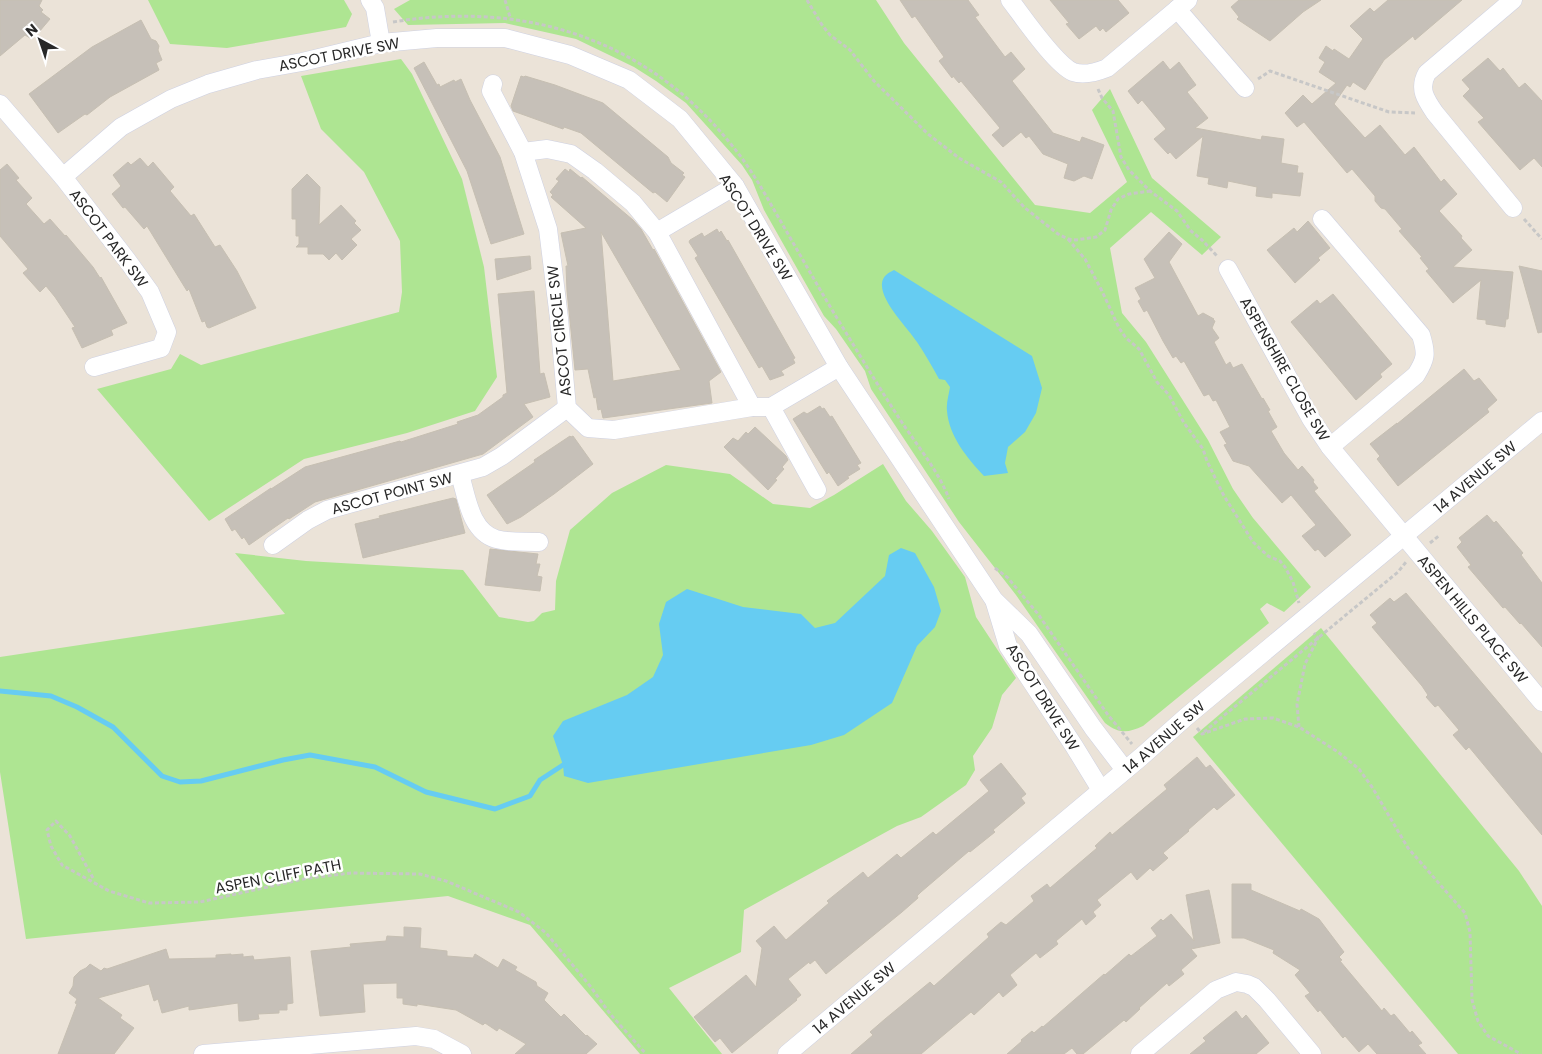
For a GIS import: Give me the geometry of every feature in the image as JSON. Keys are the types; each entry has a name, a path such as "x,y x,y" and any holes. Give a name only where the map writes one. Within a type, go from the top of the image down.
{"street":[{"path":"370,0 375,8 380,43"},
{"path":"1010,0 1057,59 1075,73 1090,73 1107,68 1182,5 1245,88"},
{"path":"1513,0 1427,73 1423,80 1422,89 1425,98 1435,113 1513,208"},
{"name":"ASCOT DRIVE SW","path":"63,177 121,127 171,99 208,84 257,70 302,62 380,43 437,38 505,38 570,55 629,80 680,119 735,186 839,367 994,600 1029,634 1093,728 1125,770"},
{"name":"ASCOT CIRCLE SW","path":"493,84 491,91 523,152 548,229 559,318 567,408 588,428 614,430 752,407 771,407"},
{"path":"0,104 63,177"},
{"path":"523,152 546,149 571,154 595,171 632,203 657,232 752,407"},
{"name":"ASCOT PARK SW","path":"63,177 128,260 150,292 167,332 162,348 94,367"},
{"path":"657,232 735,186"},
{"path":"1322,219 1421,335 1426,350 1424,362 1416,375 1330,448"},
{"name":"ASPENSHIRE CLOSE SW","path":"1228,269 1311,419 1330,448 1404,536"},
{"path":"817,490 771,407 839,367"},
{"name":"ASCOT POINT SW","path":"273,544 326,510 460,475 483,467 502,456 567,408"},
{"name":"14 AVENUE SW","path":"788,1054 1186,717 1542,421"},
{"name":"ASCOT POINT SW","path":"460,475 474,520 483,533 497,540 539,542"},
{"name":"ASPEN HILLS PLACE SW","path":"1404,536 1542,702"},
{"name":"ASCOT DRIVE SW","path":"994,600 1008,646 1101,790"},
{"path":"1140,1054 1216,990 1236,982 1254,987 1312,1054"},
{"path":"202,1054 416,1036 434,1039 462,1054"}],"path":[{"path":"505,0 510,18"},
{"path":"807,0 830,35 850,50 874,81 928,134 959,158 1001,182 1042,223 1067,238 1085,259 1120,328 1126,338 1139,349 1157,382 1169,395 1184,423 1203,449 1224,496 1253,542 1268,556 1280,561 1285,567 1293,582 1304,620"},
{"path":"1245,88 1270,71 1389,112 1435,113"},
{"path":"1090,73 1102,98 1114,111 1121,157 1129,170 1150,191 1177,211 1191,231 1202,240 1228,269"},
{"path":"1067,238 1085,240 1099,235 1104,230 1111,210 1118,199 1129,194 1150,191"},
{"path":"1513,208 1542,239"},
{"path":"1202,734 1440,535"},
{"path":"1299,727 1297,704 1305,664 1318,638"},
{"path":"1186,717 1202,734"},
{"path":"1202,734 1245,719 1273,718 1299,727 1359,768 1408,848 1465,913 1470,932 1472,1000 1478,1021 1488,1036 1521,1054"},
{"name":"ASPEN CLIFF PATH","path":"94,878 74,842 56,821 47,830 51,846 62,865 109,891 149,903 200,902 308,878 351,873 420,874 446,881 519,912 546,933 590,986 611,1016 646,1054"}],"green space":[{"path":"148,0 344,0 352,14 346,27 227,48 170,44"},
{"path":"410,0 876,0 904,43 1035,205 1090,213 1127,182 1092,110 1110,89 1152,178 1221,237 1202,255 1151,212 1110,248 1122,313 1146,342 1208,440 1233,489 1253,518 1311,587 1284,612 1267,603 1260,609 1269,623 1143,726 1124,731 1110,727 1105,723 1016,595 959,522 871,389 865,371 836,329 824,316 764,210 752,180 742,165 686,103 634,67 576,39 505,23 408,25 394,9"},
{"path":"401,59 412,74 462,179 484,267 497,377 475,411 407,433 304,459 209,521 97,389 171,369 180,354 201,365 399,312 402,292 400,241 364,172 321,129 301,76"},
{"path":"883,464 906,501 932,531 965,577 976,617 1016,678 1002,695 992,728 973,756 975,770 966,785 921,817 897,826 744,910 741,952 669,988 722,1054 640,1054 530,925 448,896 26,939 0,772 0,657 285,614 235,553 306,561 463,570 499,617 528,622 534,621 542,613 555,610 556,581 570,530 612,493 666,465 730,474 773,504 810,508"},
{"path":"1321,628 1519,871 1542,906 1542,1054 1458,1054 1193,737"}],"water":[{"path":"894,270 1032,356 1042,388 1036,413 1025,432 1008,447 1005,463 1008,473 984,476 971,462 955,438 948,420 947,411 950,387 945,380 939,379 917,342 885,298 883,278"},
{"path":"901,548 915,553 934,587 941,611 935,627 917,646 892,703 844,735 811,745 588,783 564,776 563,765 553,736 563,721 627,695 653,677 663,655 659,624 666,602 687,589 743,607 801,614 815,628 835,623 885,576 889,555"}],"building":[{"path":"0,0 42,0 39,6 43,10 41,12 50,19 39,32 37,30 30,38 25,35 0,56"},
{"path":"900,0 968,0 979,15 975,17 1005,57 1011,52 1025,69 1012,81 1053,133 1080,142 1082,137 1104,145 1092,179 1084,176 1074,181 1064,178 1068,164 1043,154 1029,136 1026,138 1021,132 1003,147 992,135 1000,128 961,81 959,83 953,76 952,78 939,61 944,57 915,16 912,18"},
{"path":"1050,0 1118,0 1129,13 1106,32 1103,28 1100,31 1096,26 1079,39 1066,24 1069,23"},
{"path":"1239,0 1321,0 1303,12 1270,41 1237,19 1239,17 1231,7"},
{"path":"1388,0 1462,0 1415,40 1413,36 1384,60 1365,90 1353,82 1350,87 1347,85 1334,104 1365,138 1380,125 1405,155 1414,147 1441,182 1444,179 1457,194 1439,211 1472,250 1453,267 1513,272 1508,319 1506,319 1505,327 1486,324 1486,320 1477,319 1481,280 1453,303 1426,271 1429,269 1420,258 1422,257 1399,231 1402,229 1385,209 1381,208 1375,201 1375,196 1352,169 1347,173 1304,122 1297,127 1285,113 1303,95 1312,104 1336,83 1319,72 1325,62 1319,58 1326,46 1349,59 1363,39 1350,26 1370,8 1374,12"},
{"path":"141,20 151,39 156,41 159,46 158,50 162,60 156,63 159,70 110,97 87,115 85,114 58,133 29,94 92,47"},
{"path":"1488,58 1500,71 1503,68 1519,88 1525,83 1542,101 1542,167 1534,158 1520,170 1478,122 1484,118 1463,96 1470,89 1462,80"},
{"path":"1163,61 1170,70 1179,62 1196,85 1187,92 1208,118 1195,128 1261,140 1262,136 1284,139 1281,163 1298,166 1297,173 1303,173 1300,196 1272,193 1272,198 1256,196 1257,187 1228,181 1227,188 1208,184 1209,178 1197,176 1203,136 1176,159 1170,152 1168,154 1154,139 1166,129 1142,100 1138,104 1128,91"},
{"path":"424,62 440,87 454,80 455,82 461,79 500,157 524,234 491,244 467,171 414,68"},
{"path":"521,76 555,85 603,103 668,157 671,163 684,173 682,175 685,177 667,202 655,192 653,193 581,133 564,127 563,129 513,111 511,106"},
{"path":"140,158 148,167 153,162 174,187 170,191 191,216 194,214 215,247 220,245 237,271 256,308 209,328 205,321 202,322 189,289 187,291 147,226 144,229 112,194 121,186 113,175 128,162 131,165"},
{"path":"7,164 19,178 16,180 32,198 26,204 44,224 50,219 101,277 127,323 111,330 113,335 82,348 72,328 75,327 55,297 46,286 40,292 23,273 28,269 0,236 0,170"},
{"path":"565,169 569,172 570,169 633,220 641,229 654,249 721,372 709,381 712,403 603,418 601,409 598,410 596,397 594,398 588,369 575,370 567,291 566,266 568,266 561,233 586,228 551,197 553,195 550,192 559,181 556,179","holes":["601,232 681,370 613,381"]},
{"path":"307,174 320,187 319,225 341,205 356,221 354,223 361,230 351,239 357,245 342,260 336,253 329,260 323,254 308,254 308,247 296,247 299,244 299,236 296,236 296,219 292,219 292,189"},
{"path":"1308,221 1330,248 1295,283 1267,250 1294,228 1297,232"},
{"path":"717,229 728,240 795,358 793,359 795,363 781,371 784,375 770,380 762,366 759,368 695,258 698,256 689,242 690,240 702,233 704,237"},
{"path":"1169,232 1182,244 1169,262 1198,316 1203,313 1214,319 1212,328 1219,338 1214,342 1226,365 1230,362 1233,368 1242,364 1270,410 1268,411 1277,427 1271,431 1284,453 1298,470 1302,466 1314,480 1313,482 1318,488 1314,491 1351,535 1325,557 1318,549 1315,551 1302,536 1316,525 1291,495 1282,503 1249,466 1233,461 1224,445 1227,444 1220,432 1230,427 1216,400 1213,401 1209,394 1204,396 1184,361 1181,363 1176,356 1173,358 1147,310 1144,312 1138,301 1141,299 1135,288 1155,278 1144,259"},
{"path":"530,256 531,269 497,280 495,259"},
{"path":"1519,266 1542,271 1542,332 1538,333"},
{"path":"534,291 540,374 544,373 550,397 524,404 533,417 483,454 315,502 249,545 244,537 242,539 235,529 232,531 225,519 305,467 401,442 458,424 457,422 478,415 503,397 507,393 498,294"},
{"path":"1333,294 1392,364 1380,374 1382,377 1356,400 1291,322 1317,300 1320,304"},
{"path":"1464,369 1474,381 1479,378 1497,400 1487,409 1489,412 1398,486 1377,459 1380,456 1370,444"},
{"path":"820,406 822,409 824,408 830,417 832,416 861,463 857,465 860,469 847,477 849,478 838,486 829,472 827,474 793,419 804,412 807,414"},
{"path":"755,427 788,460 782,467 784,469 775,479 777,480 768,490 724,447 733,438 738,441 746,432 748,434"},
{"path":"570,436 573,436 593,464 554,494 521,517 507,524 487,495"},
{"path":"453,498 456,499 465,533 363,558 355,524 380,518 379,516"},
{"path":"1487,515 1494,523 1496,521 1523,553 1521,555 1542,583 1542,647 1505,607 1503,608 1468,567 1471,565 1457,547 1462,542 1459,538"},
{"path":"490,549 538,554 536,564 540,564 537,576 542,577 540,591 485,585"},
{"path":"1406,593 1542,754 1542,835 1469,747 1466,750 1453,735 1459,730 1438,705 1435,707 1426,697 1428,695 1422,686 1372,627 1377,623 1370,615 1390,598 1394,602"},
{"path":"1197,757 1206,768 1210,765 1235,795 1217,810 1214,807 1163,853 1168,858 1153,871 1150,868 1137,880 1131,872 1097,900 1101,905 1093,912 1096,916 1086,925 1082,919 1056,941 1058,944 1040,958 1036,953 1010,975 1017,985 1003,997 999,992 974,1015 971,1012 921,1054 851,1054 873,1035 870,1032 930,982 934,986 989,937 987,934 1001,922 1006,925 1034,901 1031,896 1047,884 1050,888 1097,848 1095,846 1110,832 1112,835 1167,789 1164,785"},
{"path":"1001,763 1026,794 1021,798 1025,803 993,830 995,832 969,851 921,892 917,896 918,898 902,912 826,974 815,960 810,964 809,962 788,979 801,995 732,1053 720,1038 715,1042 694,1017 746,975 756,987 762,948 756,941 774,926 786,940 829,903 827,901 863,872 868,878 897,854 901,858 933,832 936,835 989,791 980,780"},
{"path":"1232,884 1251,884 1251,890 1300,911 1301,909 1319,919 1344,952 1339,957 1342,960 1340,961 1382,1011 1384,1008 1391,1016 1394,1014 1410,1033 1412,1031 1422,1043 1418,1045 1426,1054 1377,1054 1368,1044 1359,1052 1345,1036 1343,1038 1320,1010 1318,1012 1305,996 1310,993 1295,975 1300,970 1273,953 1274,950 1244,938 1232,938"},
{"path":"1209,890 1220,943 1191,949 1197,956 1181,970 1184,974 1169,986 1167,983 1126,1022 1124,1020 1083,1054 1077,1054 1072,1048 1064,1054 1007,1054 1021,1040 1032,1031 1034,1033 1043,1027 1129,954 1131,956 1157,936 1151,928 1161,919 1163,921 1171,914 1194,941 1186,895"},
{"path":"404,927 421,928 420,948 447,951 447,956 473,958 475,954 498,968 503,959 517,967 515,970 536,982 537,986 548,993 544,1000 561,1017 564,1014 597,1044 586,1054 515,1054 526,1044 499,1028 497,1031 485,1023 483,1025 456,1010 417,1004 417,1006 403,1004 403,998 397,998 397,983 363,984 365,1012 320,1016 311,951 351,947 350,944 386,941 387,936 404,937"},
{"path":"166,949 169,959 216,958 216,955 231,954 243,954 243,957 253,956 254,960 290,957 293,1003 287,1004 287,1010 279,1010 279,1013 258,1014 259,1019 243,1021 239,1021 238,1003 189,1010 189,1006 162,1013 158,999 154,1001 149,984 98,998 122,1015 120,1018 134,1028 114,1054 58,1054 77,1004 75,1003 77,999 69,993 73,986 74,977 80,971 90,964 101,971 104,968 107,969"},
{"path":"1236,1011 1242,1019 1246,1015 1269,1043 1256,1054 1190,1054 1206,1041 1203,1038"}],"waterway":[{"path":"0,691 51,696 77,707 113,727 162,776 180,782 201,781 310,755 375,767 426,792 495,809 530,796 540,780 563,765"}]}
